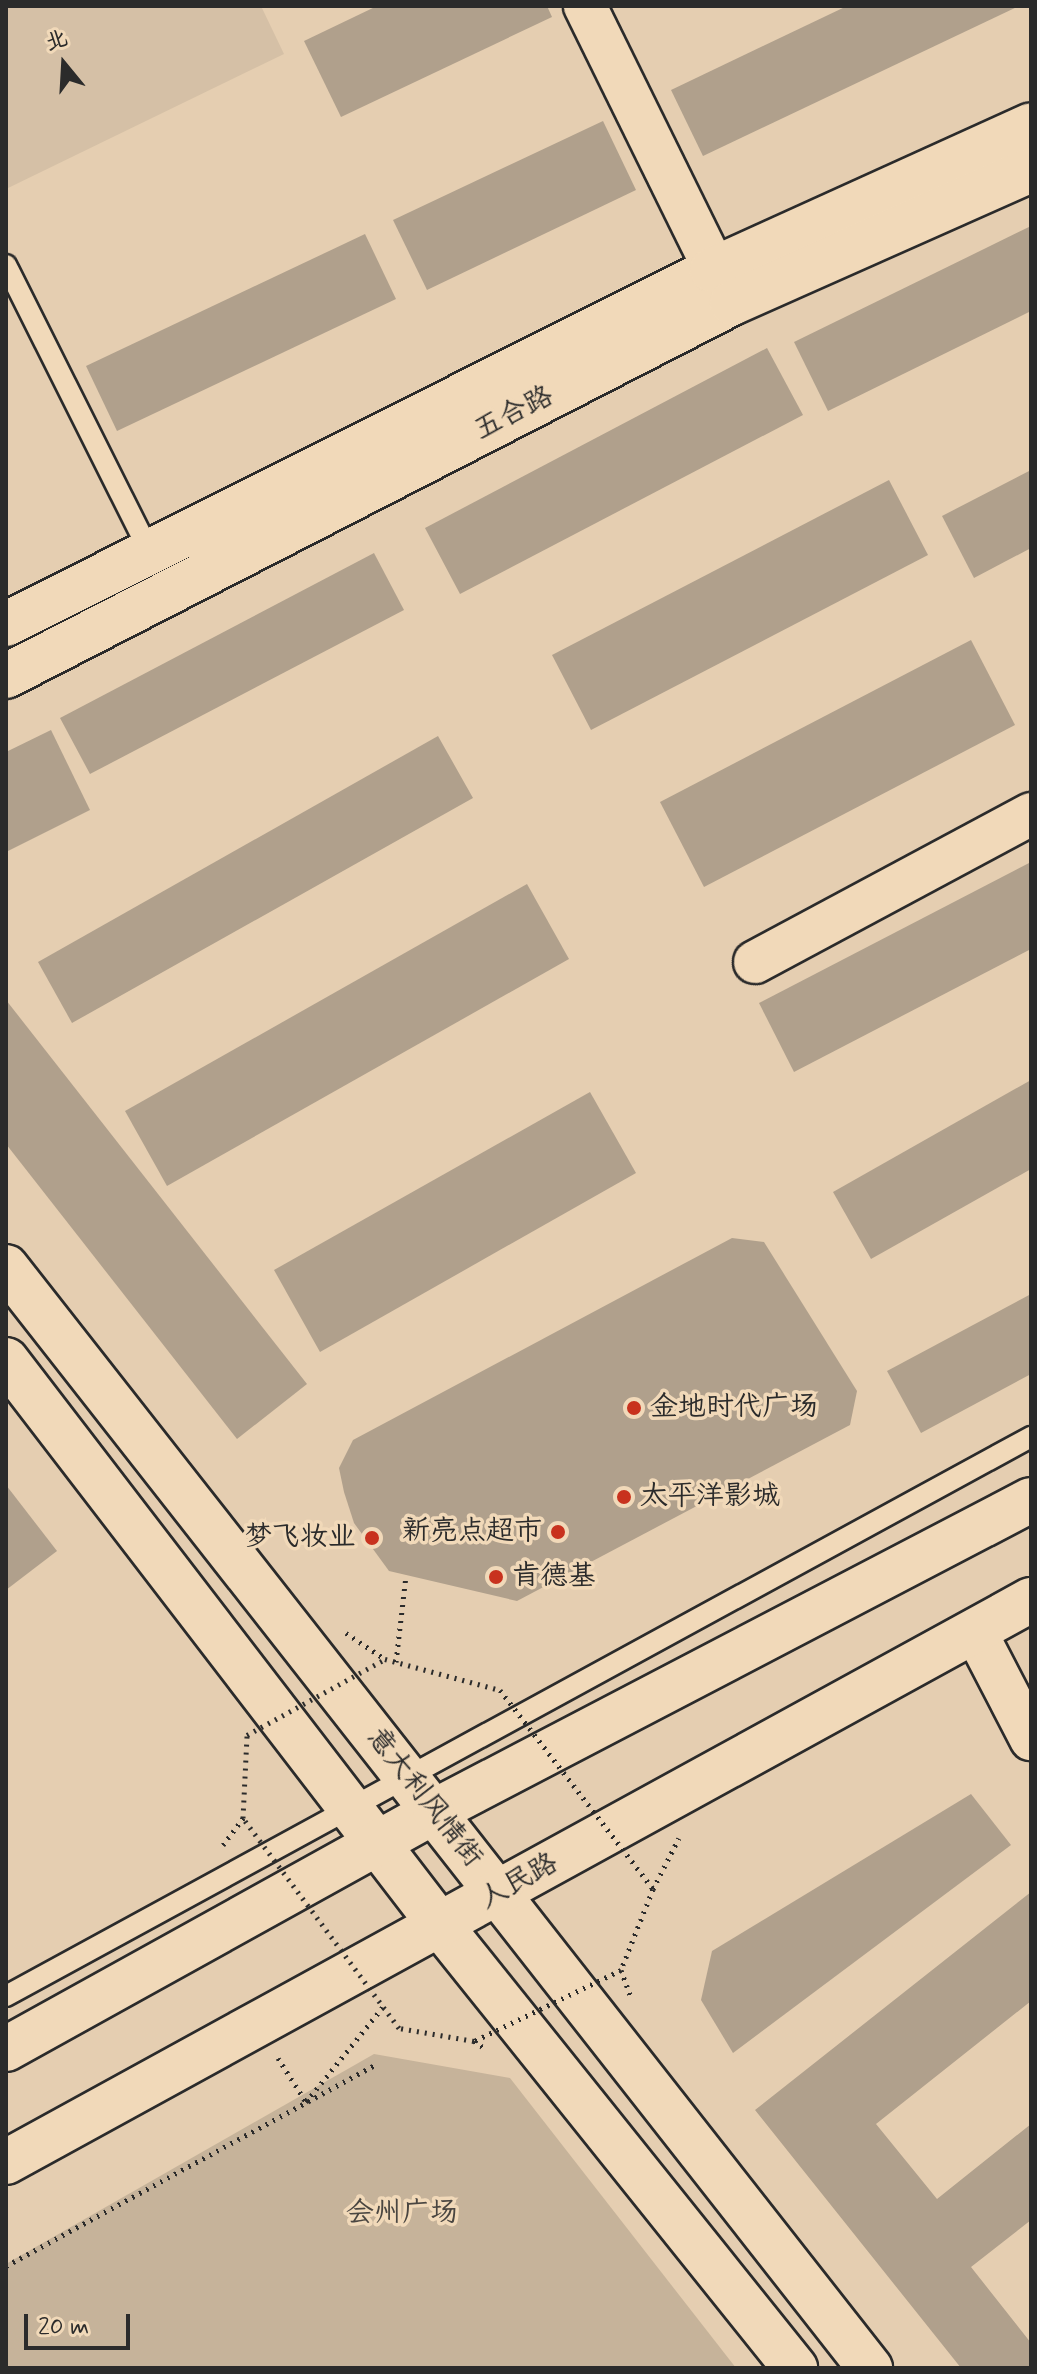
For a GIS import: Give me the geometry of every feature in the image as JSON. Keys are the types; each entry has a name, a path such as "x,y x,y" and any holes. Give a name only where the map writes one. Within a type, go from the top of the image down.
{"street":[{"path":"585,6 722,287"},
{"name":"五合路","path":"6,676 722,287 1031,125"},
{"name":"五合路","path":"6,624 722,287 1031,170"},
{"path":"755,962 1031,814"},
{"name":"意大利风情街","path":"6,1267 870,2368"},
{"path":"6,1360 354,1807 440,1925 795,2368"},
{"path":"6,2049 435,1811 1031,1500"},
{"name":"人民路","path":"6,2162 1031,1600"},
{"path":"975,1631 1031,1739"}],"lane":[{"path":"6,265 152,556"},
{"path":"6,1996 1031,1437"}],"path":[{"path":"396,1662 406,1576"},
{"path":"385,1659 396,1662 500,1690 653,1889 621,1970 474,2041 399,2028 243,1818 247,1735 385,1659"},
{"path":"306,2102 383,2007"},
{"path":"257,2025 306,2102"},
{"path":"6,2266 375,2065"}],"shaded area":[{"path":"6,6 261,6 284,54 6,189"}],"green space":[{"name":"会州广场","path":"374,2054 510,2078 736,2368 6,2368 6,2264"}],"building":[{"path":"377,6 547,6 552,17 341,117 304,41"},
{"path":"847,6 1019,6 703,156 671,90"},
{"path":"603,121 636,190 427,290 393,220"},
{"path":"1031,226 1031,311 828,411 794,342"},
{"path":"365,234 396,299 117,431 86,366"},
{"path":"767,348 803,415 460,594 425,528"},
{"path":"1031,470 1031,548 974,578 942,516"},
{"path":"889,480 928,555 591,730 552,655"},
{"path":"374,553 404,610 90,774 60,718"},
{"path":"971,640 1015,725 704,887 660,802"},
{"path":"51,730 90,810 6,852 6,752"},
{"path":"438,736 473,798 72,1023 38,962"},
{"path":"1031,862 1031,949 794,1072 759,1003"},
{"path":"527,884 569,959 167,1186 125,1111"},
{"path":"6,1000 307,1384 237,1439 6,1144"},
{"path":"1031,1080 1031,1169 871,1259 833,1192"},
{"path":"590,1092 636,1173 320,1352 274,1270"},
{"name":"金地时代广场","path":"732,1238 764,1242 857,1391 850,1425 517,1601 389,1571 354,1523 344,1492 339,1468 353,1440"},
{"path":"1031,1294 1031,1374 921,1433 887,1371"},
{"path":"6,1485 57,1551 6,1590"},
{"path":"971,1794 1011,1845 733,2053 701,2000 712,1951"},
{"path":"1031,1892 1031,2001 876,2124 937,2199 1031,2124 1031,2220 971,2267 1031,2343 1031,2368 961,2368 755,2110"}],"place":[{"name":"金地时代广场","path":"634,1408"},
{"name":"太平洋影城","path":"624,1497"},
{"name":"新亮点超市","path":"558,1532"},
{"name":"梦飞妆业","path":"372,1538"},
{"name":"肯德基","path":"496,1577"}]}
